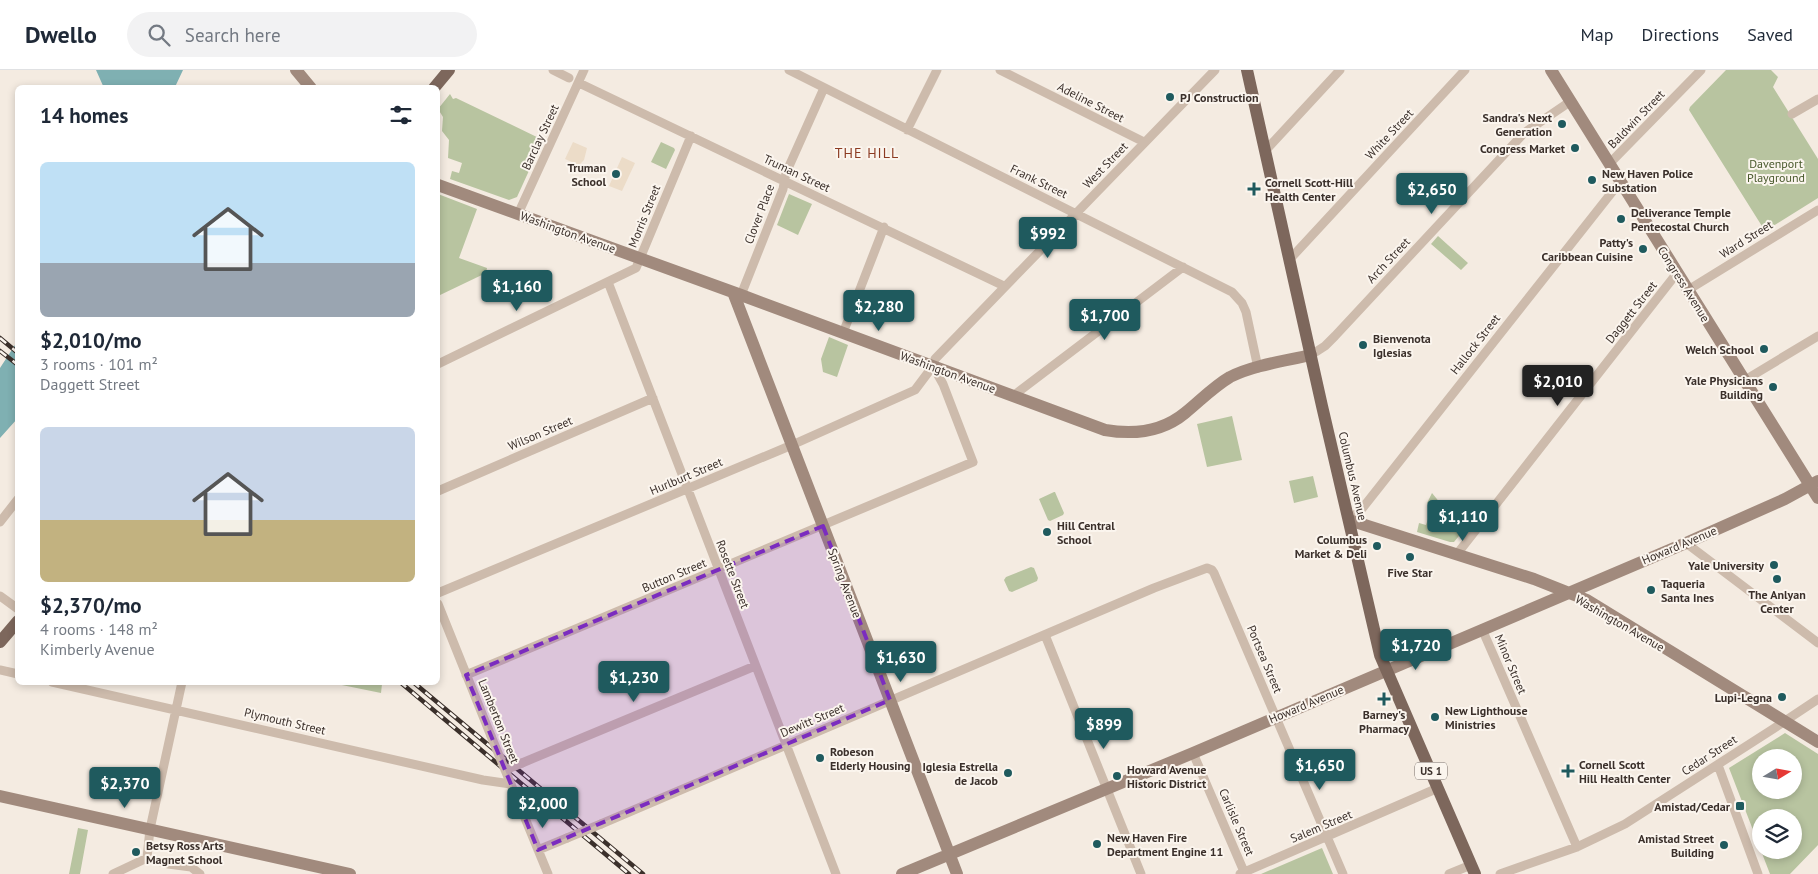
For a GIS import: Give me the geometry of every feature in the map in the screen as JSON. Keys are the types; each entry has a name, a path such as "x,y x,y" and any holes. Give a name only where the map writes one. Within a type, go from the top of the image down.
{"main road":[{"path":"296,70 308,85"},
{"path":"436,85 449,70"},
{"name":"Columbus Avenue","path":"1247,70 1380,655 1473,869"},
{"name":"Congress Avenue","path":"1551,70 1677,273 1814,484 1818,498"},
{"name":"Washington Avenue","path":"440,186 1105,430 1124,433 1142,432 1162,427 1184,414 1222,382 1232,376 1311,355"},
{"name":"Spring Avenue","path":"737,294 792,445 957,874"},
{"name":"Howard Avenue","path":"902,874 1193,753 1482,628 1686,543 1814,484"},
{"name":"Washington Avenue","path":"1349,520 1534,579 1587,600 1818,742"},
{"path":"0,642 15,624"},
{"path":"0,796 350,874"}],"street":[{"path":"553,70 569,78"},
{"name":"Barclay Street","path":"518,214 584,70"},
{"name":"Frank Street","path":"789,70 1232,292 1242,303 1248,318 1258,368"},
{"path":"907,130 938,70"},
{"name":"Adeline Street","path":"1000,70 1144,142"},
{"name":"West Street","path":"933,366 934,359 1215,70"},
{"path":"1265,151 1340,70"},
{"name":"White Street","path":"1290,259 1465,70"},
{"name":"Baldwin Street","path":"1609,164 1701,70"},
{"name":"Truman Street","path":"579,83 785,182 884,227 1004,286"},
{"name":"Clover Place","path":"737,294 784,189 786,173 824,88"},
{"path":"1792,114 1818,99"},
{"name":"Arch Street","path":"1311,355 1325,346 1335,336 1524,133 1571,102"},
{"name":"Morris Street","path":"440,363 636,268 691,136"},
{"name":"Hallock Street","path":"1349,520 1361,510 1620,182"},
{"name":"Ward Street","path":"1688,290 1818,210"},
{"path":"843,333 884,227"},
{"path":"1013,396 1183,267"},
{"name":"Daggett Street","path":"1457,554 1677,273"},
{"name":"Rosette Street","path":"608,282 836,874"},
{"path":"1745,380 1818,336"},
{"name":"Hurlburt Street","path":"440,592 687,490 915,390 933,366"},
{"name":"Button Street","path":"466,675 973,462 943,384 933,366"},
{"name":"Wilson Street","path":"440,490 653,398"},
{"path":"0,522 15,503"},
{"path":"1686,543 1818,643"},
{"name":"Dewitt Street","path":"538,850 1171,581 1207,568"},
{"name":"Portsea Street","path":"1207,568 1214,573 1342,874"},
{"path":"0,596 15,607"},
{"name":"Lamberton Street","path":"440,609 505,770 508,784 515,794 548,874"},
{"name":"Minor Street","path":"1482,628 1577,847"},
{"path":"1045,635 1142,874"},
{"path":"505,770 755,666"},
{"path":"0,670 15,673"},
{"name":"Plymouth Street","path":"66,685 508,784"},
{"path":"147,858 150,829 181,685"},
{"name":"Cedar Street","path":"1500,874 1577,847 1625,824 1818,698"},
{"name":"Carlisle Street","path":"1193,753 1243,873"},
{"path":"1718,765 1758,874"},
{"name":"Salem Street","path":"1243,873 1438,788"},
{"path":"113,874 147,858 168,864 191,867 200,874"},
{"path":"1449,874 1473,869"}],"highlighted area":[{"path":"823,526 890,700 538,850 466,675"}],"green space":[{"name":"Davenport Playground","path":"1726,70 1771,70 1778,77 1773,87 1818,159 1818,198 1765,231 1689,110"},
{"path":"450,94 453,99 456,98 543,140 517,197 509,200 450,179 452,171 459,173 462,163 448,158 449,140 442,131 443,117 440,112 440,106"},
{"path":"661,142 675,150 666,169 651,162"},
{"path":"789,194 812,204 798,235 777,225"},
{"path":"440,195 477,209 459,258 487,268 486,273 440,295"},
{"path":"1438,236 1468,263 1461,270 1431,244"},
{"path":"829,337 848,345 837,377 823,372 821,359"},
{"path":"1232,416 1242,460 1207,467 1197,424"},
{"path":"1313,476 1318,497 1294,503 1289,481"},
{"path":"1054,492 1064,513 1050,521 1039,499"},
{"path":"1432,493 1463,531 1454,542 1417,532 1419,523 1426,525 1432,507 1427,503"},
{"path":"1031,567 1034,568 1038,578 1037,581 1012,592 1009,591 1004,580 1006,577"},
{"path":"342,685 382,685 381,693"},
{"path":"1785,733 1818,754 1818,845 1790,874 1770,874 1764,859 1802,859 1802,809 1752,809 1752,827 1729,768 1752,754 1752,799 1802,799 1802,749 1759,749"},
{"path":"78,828 88,830 80,874 69,874"},
{"path":"1322,848 1333,874 1261,874"}],"shaded area":[{"path":"573,142 587,148 584,160 579,165 565,159"},
{"path":"622,157 635,163 622,191 609,186"}],"water":[{"path":"96,70 183,70 176,85 103,85"},
{"path":"15,345 15,421 0,438 0,368"}],"railway":[{"path":"0,338 15,350"},
{"path":"0,351 15,363"},
{"path":"404,685 629,874"},
{"path":"417,685 643,874"}],"place":[{"name":"PJ Construction","path":"1170,97"},
{"name":"Sandra's Next Generation","path":"1562,124"},
{"name":"Congress Market","path":"1575,148"},
{"name":"Truman School","path":"616,174"},
{"name":"New Haven Police Substation","path":"1592,180"},
{"name":"Cornell Scott-Hill Health Center","path":"1254,189"},
{"name":"Deliverance Temple Pentecostal Church","path":"1621,219"},
{"name":"Patty's Caribbean Cuisine","path":"1643,249"},
{"name":"Bienvenota Iglesias","path":"1363,345"},
{"name":"Welch School","path":"1764,349"},
{"name":"Yale Physicians Building","path":"1773,387"},
{"name":"Hill Central School","path":"1047,532"},
{"name":"Columbus Market & Deli","path":"1377,546"},
{"name":"Five Star","path":"1410,557"},
{"name":"Yale University","path":"1774,565"},
{"name":"The Anlyan Center","path":"1777,579"},
{"name":"Taqueria Santa Ines","path":"1651,590"},
{"name":"Lupi-Legna","path":"1782,697"},
{"name":"Barney's Pharmacy","path":"1384,699"},
{"name":"New Lighthouse Ministries","path":"1435,717"},
{"name":"Robeson Elderly Housing","path":"820,758"},
{"name":"Cornell Scott Hill Health Center","path":"1568,771"},
{"name":"Iglesia Estrella de Jacob","path":"1008,773"},
{"name":"Howard Avenue Historic District","path":"1117,776"},
{"name":"Amistad/Cedar","path":"1740,806"},
{"name":"New Haven Fire Department Engine 11","path":"1097,844"},
{"name":"Amistad Street Building","path":"1724,845"},
{"name":"Betsy Ross Arts Magnet School","path":"136,852"}],"district":[{"name":"THE HILL","path":"867,153"}]}
